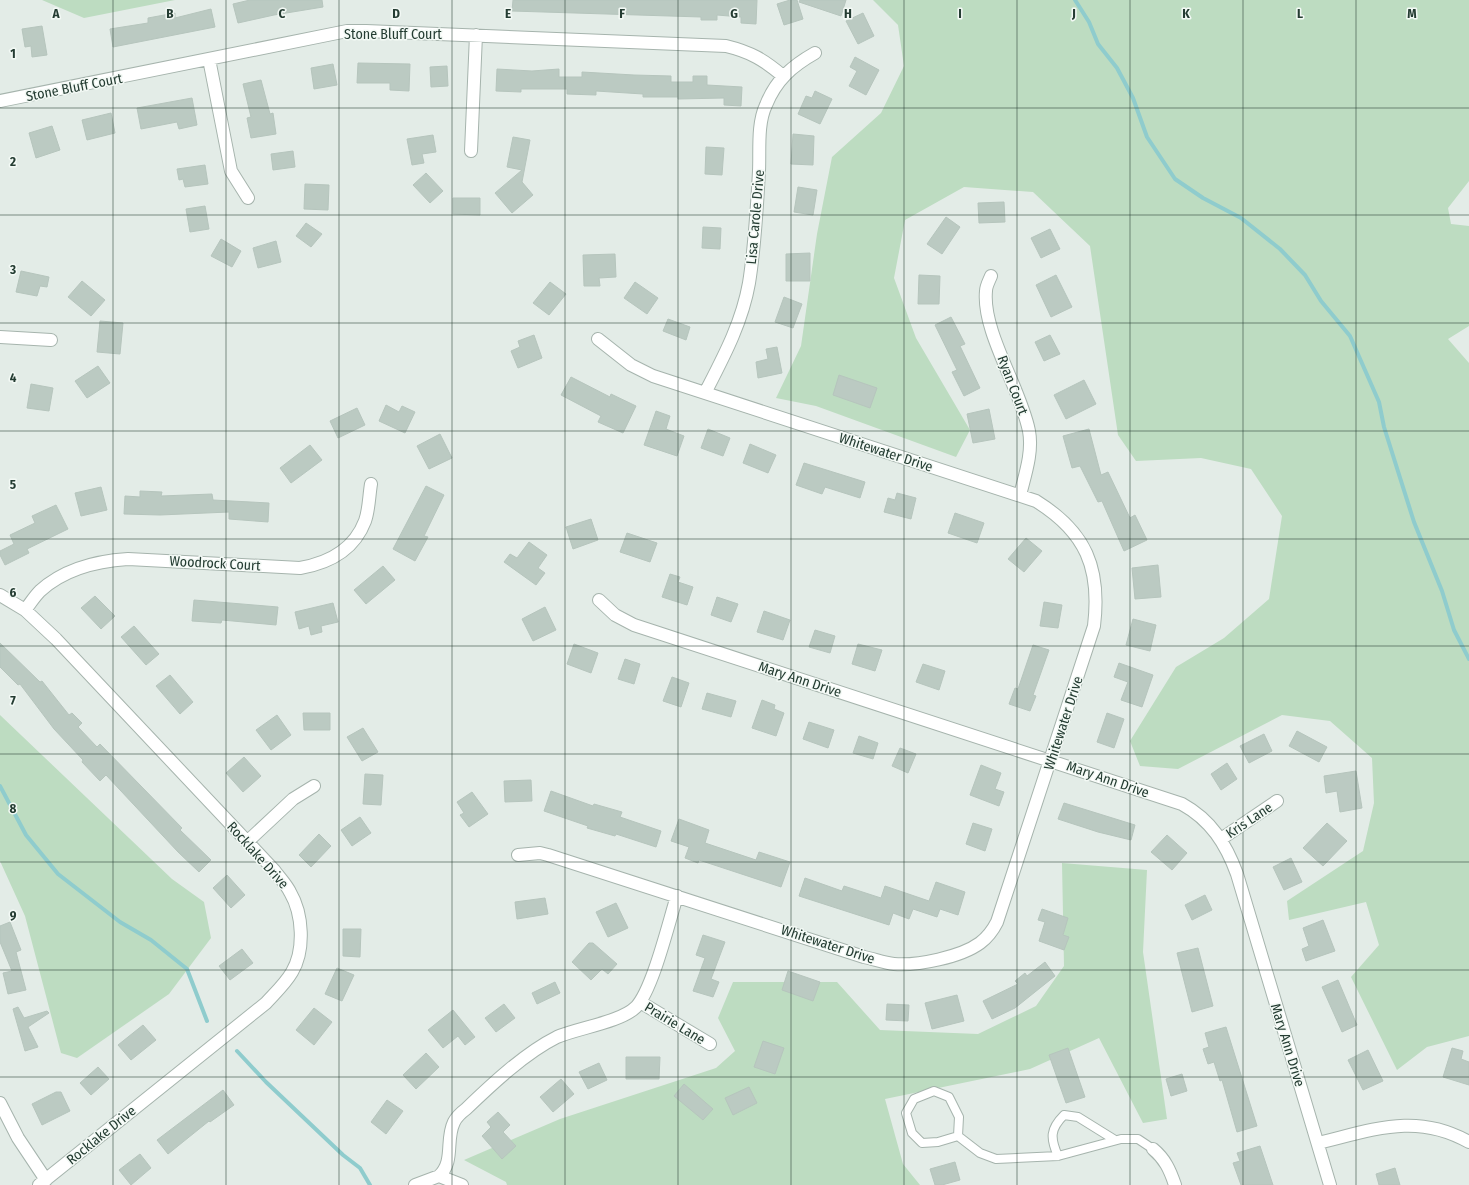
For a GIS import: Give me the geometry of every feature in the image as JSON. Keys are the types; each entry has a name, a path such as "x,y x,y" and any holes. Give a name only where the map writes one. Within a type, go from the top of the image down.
{"street":[{"name":"Stone Bluff Court","path":"0,101 347,31 726,46 744,50 764,60 783,76"},
{"path":"471,151 476,35"},
{"name":"Lisa Carole Drive","path":"705,393 733,336 745,301 749,283 757,210 761,125 765,106 774,87 783,76 799,63 815,54"},
{"path":"209,59 231,171 248,198"},
{"name":"Ryan Court","path":"991,276 986,290 990,326 1024,413 1029,432 1030,442 1027,470 1020,494"},
{"path":"0,338 51,340"},
{"name":"Whitewater Drive","path":"518,855 533,853 548,855 864,957 892,964 910,964 959,953 980,944 991,932 997,922 1094,626 1097,602 1095,581 1089,558 1077,537 1064,521 1036,501 1020,494 653,376 631,365 598,339"},
{"name":"Woodrock Court","path":"25,610 40,592 59,578 77,569 111,560 128,559 300,568 317,565 341,553 357,536 365,520 371,484"},
{"name":"Rocklake Drive","path":"0,595 25,610 56,639 284,883 291,893 298,910 300,944 293,971 285,983 266,1003 43,1182"},
{"name":"Mary Ann Drive","path":"599,600 615,615 634,625 1182,804 1206,821 1221,839 1229,853 1237,874 1330,1185"},
{"path":"247,842 294,799 314,786"},
{"name":"Kris Lane","path":"1221,839 1277,801"},
{"path":"415,1185 439,1176 446,1170 454,1122 466,1109 513,1068 542,1045 630,1012 640,1002 654,970 677,896"},
{"name":"Prairie Lane","path":"640,1002 710,1044"},
{"path":"0,1103 43,1182"},
{"path":"1318,1143 1384,1127 1407,1125 1423,1125 1444,1130 1469,1142"},
{"path":"1153,1149 1168,1165 1175,1185"},
{"path":"439,1176 462,1185"}],"lane":[{"path":"934,1091 949,1097 959,1117 958,1136 938,1142 922,1143 912,1133 906,1113 914,1099 934,1091"},
{"path":"1058,1156 1052,1144 1052,1132 1056,1123 1064,1115 1078,1117 1115,1140"},
{"path":"958,1136 980,1153 996,1159 1058,1156 1115,1140 1138,1139 1153,1149"}],"green space":[{"path":"42,0 175,0 84,18"},
{"path":"873,0 1469,0 1469,181 1448,208 1451,224 1469,226 1469,326 1448,339 1469,363 1469,1036 1427,1047 1397,1070 1351,977 1379,945 1366,902 1289,920 1287,901 1363,851 1374,803 1372,758 1330,721 1282,715 1178,769 1140,766 1130,741 1176,667 1224,638 1269,599 1282,516 1251,469 1201,458 1136,461 1118,435 1090,246 1033,192 964,187 905,220 894,278 916,338 970,430 956,457 816,406 776,398 801,346 817,234 832,157 881,113 904,66 898,25"},
{"path":"0,715 172,879 204,902 211,938 169,994 77,1058 61,1053 25,916 0,861"},
{"path":"1062,863 1147,870 1143,952 1167,1119 1143,1123 1099,1038 1030,1069 885,1099 903,1164 920,1185 507,1185 506,1182 464,1160 560,1119 716,1068 735,1051 718,1018 733,982 837,982 880,1030 978,1034 1036,1006 1064,966"}],"building":[{"path":"250,0 322,0 323,7 274,15 238,23 233,4"},
{"path":"513,0 757,0 756,24 741,23 741,17 717,15 717,20 701,20 701,17 512,11"},
{"path":"790,0 797,0 803,19 784,25 777,4"},
{"path":"800,0 846,0 841,16 799,2"},
{"path":"211,9 215,27 113,47 110,29 148,23 148,18 175,13 175,18"},
{"path":"863,13 874,36 858,44 846,21"},
{"path":"42,26 47,55 32,57 31,46 25,47 22,29"},
{"path":"855,57 879,70 866,95 849,86 857,71 850,67"},
{"path":"358,63 410,64 409,91 390,90 390,83 357,83"},
{"path":"333,64 337,85 314,89 311,68"},
{"path":"447,66 448,86 431,87 430,67"},
{"path":"497,69 532,71 559,69 559,77 582,77 582,72 671,76 671,82 693,82 693,76 707,76 707,85 742,87 741,106 724,105 724,98 678,99 678,97 643,97 643,94 596,91 596,95 567,94 567,89 521,89 521,92 496,91"},
{"path":"261,80 270,114 273,113 276,134 251,138 247,118 251,117 243,84"},
{"path":"815,91 832,99 820,124 798,114 806,96 812,98"},
{"path":"192,98 197,125 179,129 177,122 141,129 137,108"},
{"path":"111,113 115,133 87,140 82,120"},
{"path":"52,126 60,150 36,158 29,133"},
{"path":"793,134 814,136 813,165 791,164"},
{"path":"433,135 436,152 422,154 424,163 412,165 407,139"},
{"path":"513,137 530,140 522,182 533,195 512,213 495,193 522,170 507,167"},
{"path":"706,147 724,148 722,175 705,174"},
{"path":"293,151 295,167 273,170 271,154"},
{"path":"205,165 208,184 185,187 183,179 179,180 177,169"},
{"path":"426,173 443,191 430,203 413,185"},
{"path":"305,184 329,185 328,210 304,209"},
{"path":"798,187 817,190 813,215 794,212"},
{"path":"453,198 480,198 480,215 453,214"},
{"path":"1004,202 1005,222 979,223 978,203"},
{"path":"205,206 209,229 190,232 186,209"},
{"path":"946,217 960,227 942,254 927,244"},
{"path":"306,223 322,234 311,247 296,236"},
{"path":"703,227 721,228 720,249 702,248"},
{"path":"1050,229 1060,249 1041,258 1031,238"},
{"path":"221,239 241,251 232,267 211,256"},
{"path":"276,241 281,262 258,268 253,248"},
{"path":"810,253 810,281 786,281 786,254"},
{"path":"615,254 616,277 599,278 600,286 584,286 583,255"},
{"path":"21,271 49,277 47,287 40,286 37,296 16,292"},
{"path":"919,275 940,276 939,304 918,304"},
{"path":"1056,275 1072,307 1051,317 1036,285"},
{"path":"82,281 105,300 91,316 68,297"},
{"path":"550,282 566,294 549,315 533,303"},
{"path":"635,282 658,298 647,314 624,298"},
{"path":"784,297 802,304 793,328 775,322"},
{"path":"951,317 965,344 960,346 980,388 964,396 952,372 957,370 935,325"},
{"path":"668,319 690,327 686,340 663,331"},
{"path":"100,321 123,323 120,354 97,352"},
{"path":"534,335 542,358 518,368 511,351 520,347 518,341"},
{"path":"1050,335 1060,354 1044,361 1035,342"},
{"path":"777,347 782,373 758,378 756,362 768,359 766,349"},
{"path":"98,366 110,383 87,398 75,381"},
{"path":"839,375 877,388 870,408 833,395"},
{"path":"571,377 610,397 611,394 636,406 623,433 598,422 601,416 561,395"},
{"path":"1084,380 1096,404 1066,419 1054,395"},
{"path":"31,384 53,388 49,411 27,408"},
{"path":"386,405 399,412 402,406 415,412 405,433 379,421"},
{"path":"357,408 365,425 338,438 330,421"},
{"path":"989,409 995,439 973,443 967,414"},
{"path":"656,411 670,416 666,429 684,436 677,456 644,445"},
{"path":"708,429 730,438 723,456 701,448"},
{"path":"1089,429 1101,475 1108,472 1130,518 1135,515 1147,540 1124,551 1102,501 1098,502 1080,466 1072,468 1063,436"},
{"path":"440,434 452,458 429,469 417,446"},
{"path":"750,444 776,455 768,473 743,463"},
{"path":"310,445 322,460 291,483 280,468"},
{"path":"804,463 865,482 860,498 825,487 822,494 796,485"},
{"path":"426,486 444,495 424,536 428,537 415,561 393,549"},
{"path":"101,487 107,510 81,516 75,493"},
{"path":"140,491 162,492 161,496 212,494 213,500 269,503 268,522 229,519 229,512 160,515 124,514 125,496 140,497"},
{"path":"897,493 916,498 911,519 884,512 888,498 895,500"},
{"path":"56,505 68,529 27,549 29,553 5,565 0,555 0,551 14,544 10,535 35,523 32,516"},
{"path":"955,513 984,523 977,543 948,533"},
{"path":"591,519 598,540 573,549 566,527"},
{"path":"627,533 657,543 650,562 620,552"},
{"path":"1026,538 1042,551 1024,572 1008,559"},
{"path":"529,542 547,555 538,568 545,573 536,585 504,562 510,554 517,558"},
{"path":"1158,565 1161,597 1135,599 1132,568"},
{"path":"383,566 395,580 366,604 354,590"},
{"path":"670,574 680,577 678,582 693,587 687,605 662,597"},
{"path":"95,596 115,616 101,629 81,608"},
{"path":"717,597 738,604 731,622 711,615"},
{"path":"194,600 278,607 276,625 222,620 221,623 192,621"},
{"path":"1044,602 1062,605 1058,628 1040,626"},
{"path":"333,603 338,622 321,626 322,632 311,635 309,626 299,629 295,612"},
{"path":"545,607 556,630 533,641 522,619"},
{"path":"764,611 790,620 783,640 757,632"},
{"path":"1133,619 1156,625 1150,651 1126,645"},
{"path":"134,626 159,654 146,665 121,637"},
{"path":"815,630 835,636 830,653 809,647"},
{"path":"0,643 40,682 42,681 69,715 72,713 82,723 78,727 97,747 100,744 182,828 180,830 211,860 199,872 178,852 106,775 100,781 82,762 83,760 54,729 20,684 18,685 0,667"},
{"path":"574,644 598,653 591,673 567,664"},
{"path":"858,644 882,650 875,671 852,664"},
{"path":"1033,645 1049,650 1033,695 1036,696 1030,711 1009,704 1015,688 1018,689"},
{"path":"625,659 640,664 634,684 618,679"},
{"path":"1119,663 1153,675 1142,707 1121,700 1128,682 1114,677"},
{"path":"923,664 945,671 939,690 916,682"},
{"path":"170,675 193,702 180,714 156,686"},
{"path":"672,677 689,683 681,707 663,701"},
{"path":"707,693 736,701 731,717 702,709"},
{"path":"762,700 775,705 774,709 784,713 776,736 752,728"},
{"path":"303,713 330,713 330,730 304,730"},
{"path":"1107,713 1124,719 1114,748 1097,742"},
{"path":"277,715 291,735 271,750 256,730"},
{"path":"809,722 834,730 828,748 803,739"},
{"path":"363,728 378,752 362,761 347,737"},
{"path":"1297,731 1327,747 1319,762 1289,746"},
{"path":"1264,734 1272,751 1249,763 1240,746"},
{"path":"859,736 878,743 873,759 853,753"},
{"path":"900,748 916,754 908,773 892,766"},
{"path":"244,757 261,776 243,792 226,773"},
{"path":"1227,763 1237,779 1221,790 1211,774"},
{"path":"981,765 1001,773 995,789 1004,792 999,806 970,795"},
{"path":"1356,771 1362,808 1340,812 1337,791 1326,793 1324,776"},
{"path":"365,774 383,775 381,805 363,804"},
{"path":"531,780 532,801 505,802 504,781"},
{"path":"551,791 593,806 594,804 622,812 620,817 661,831 656,847 616,834 615,836 587,828 588,826 544,811"},
{"path":"472,792 488,814 469,827 460,815 464,813 457,802"},
{"path":"1064,803 1135,825 1131,840 1098,832 1058,819"},
{"path":"360,817 371,833 352,846 341,830"},
{"path":"679,819 709,830 705,843 756,860 759,852 790,862 781,887 699,860 698,863 685,858 689,847 671,841"},
{"path":"973,823 992,829 985,851 966,844"},
{"path":"1327,823 1347,841 1323,866 1303,848"},
{"path":"319,834 331,846 311,867 299,855"},
{"path":"1167,835 1187,853 1172,870 1151,852"},
{"path":"1291,858 1302,882 1284,890 1273,867"},
{"path":"227,875 245,895 231,908 213,888"},
{"path":"805,878 842,891 844,886 881,898 885,886 929,901 936,882 965,892 958,915 940,909 937,917 913,909 909,919 893,913 889,925 799,896"},
{"path":"1205,895 1212,910 1192,920 1185,905"},
{"path":"545,898 548,914 517,919 515,902"},
{"path":"616,903 628,928 608,937 596,912"},
{"path":"1042,909 1068,918 1063,935 1069,937 1064,950 1039,941 1045,922 1038,920"},
{"path":"1323,920 1335,951 1306,961 1302,949 1309,946 1303,928"},
{"path":"10,922 21,950 16,952 26,990 8,994 3,973 12,971 0,942 0,926"},
{"path":"343,929 361,929 360,957 343,956"},
{"path":"703,935 725,942 711,979 719,982 713,997 693,991 705,958 696,955"},
{"path":"589,943 593,943 617,964 608,974 602,969 591,980 572,962"},
{"path":"1198,948 1213,1006 1192,1012 1177,953"},
{"path":"242,949 253,963 230,980 219,966"},
{"path":"1045,962 1055,976 1015,1008 992,1019 983,1001 1018,984 1015,981 1025,973 1027,976"},
{"path":"337,968 354,975 342,1001 325,994"},
{"path":"788,971 820,982 813,1001 782,990"},
{"path":"1338,980 1357,1025 1342,1032 1322,987"},
{"path":"555,982 560,993 537,1004 532,993"},
{"path":"957,995 964,1021 932,1029 925,1003"},
{"path":"504,1004 515,1018 496,1032 485,1018"},
{"path":"887,1004 909,1005 908,1021 886,1020"},
{"path":"18,1007 24,1018 47,1011 49,1013 28,1027 38,1047 25,1051 13,1009"},
{"path":"314,1008 332,1022 314,1045 296,1030"},
{"path":"453,1010 475,1037 465,1045 458,1036 443,1048 428,1030"},
{"path":"143,1025 156,1040 131,1060 118,1045"},
{"path":"1226,1027 1257,1126 1237,1132 1222,1080 1220,1081 1214,1062 1208,1064 1203,1049 1209,1047 1205,1033"},
{"path":"763,1041 784,1048 775,1074 754,1067"},
{"path":"1068,1048 1085,1097 1066,1103 1049,1055"},
{"path":"1452,1048 1463,1051 1461,1059 1469,1062 1469,1085 1443,1077"},
{"path":"1368,1050 1383,1081 1363,1090 1348,1060"},
{"path":"426,1053 439,1067 416,1089 403,1075"},
{"path":"626,1057 660,1057 659,1079 626,1079"},
{"path":"599,1063 607,1080 588,1089 579,1072"},
{"path":"98,1067 109,1079 91,1095 80,1083"},
{"path":"1182,1074 1187,1091 1171,1096 1166,1079"},
{"path":"561,1079 574,1094 553,1112 540,1097"},
{"path":"684,1084 713,1109 703,1120 674,1096"},
{"path":"749,1087 757,1103 733,1115 725,1098"},
{"path":"223,1090 234,1105 210,1122 209,1121 168,1154 157,1140"},
{"path":"56,1092 61,1092 70,1111 42,1125 32,1104"},
{"path":"387,1100 403,1111 386,1134 371,1122"},
{"path":"498,1112 510,1125 503,1132 516,1146 502,1159 482,1136 491,1127 487,1122"},
{"path":"1260,1146 1273,1185 1241,1185 1233,1163 1240,1161 1237,1153"},
{"path":"140,1154 151,1168 131,1185 119,1170"},
{"path":"955,1162 960,1180 942,1185 935,1185 930,1169"},
{"path":"1395,1168 1400,1185 1379,1185 1376,1174"}],"waterway":[{"path":"1075,0 1089,22 1098,44 1117,68 1133,98 1147,137 1175,179 1203,198 1241,218 1280,249 1305,275 1321,301 1350,336 1379,402 1384,427 1414,522 1442,591 1454,630 1469,659"},
{"path":"0,786 26,835 58,874 120,922 151,940 187,969 207,1021"},
{"path":"237,1051 266,1082 343,1155 360,1168 370,1185"}]}
